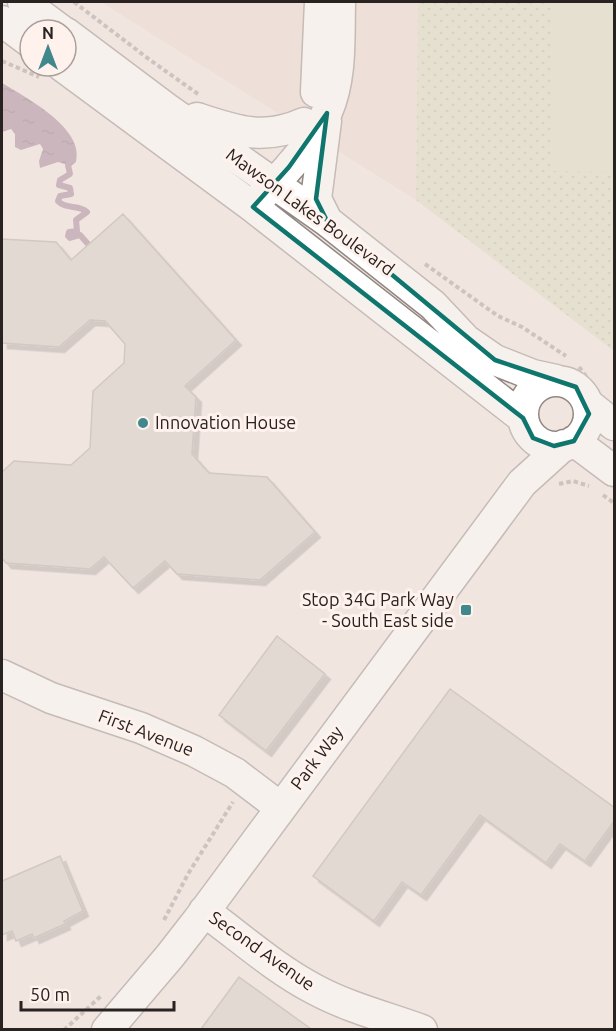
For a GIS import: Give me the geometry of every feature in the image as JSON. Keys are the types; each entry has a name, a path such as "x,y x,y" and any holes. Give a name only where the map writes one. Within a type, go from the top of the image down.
{"street":[{"path":"23,2 45,18"},
{"path":"320,2 315,99 312,111 315,118 316,199 327,221"},
{"path":"253,207 315,134 315,118 336,78 340,2"},
{"path":"2,21 18,33"},
{"name":"Mawson Lakes Boulevard","path":"78,42 166,108 327,221 433,304 466,340 495,360 533,375 556,380"},
{"name":"Mawson Lakes Boulevard","path":"78,78 253,207 525,423"},
{"path":"166,108 236,131 265,134 280,132 315,118"},
{"path":"522,483 524,406 528,396 545,382 556,380 576,387 588,404 587,425 582,434 569,443 554,446 543,444 533,438 525,423"},
{"path":"588,404 615,425"},
{"path":"569,443 602,483"},
{"name":"Park Way","path":"106,1029 164,964 522,483 569,443"},
{"name":"First Avenue","path":"2,675 51,698 141,728 194,751 235,773 280,808"},
{"name":"Second Avenue","path":"204,911 288,973 315,989 346,1003 422,1029"}],"path":[{"path":"554,486 573,481 602,483 615,503"},
{"path":"163,922 188,874 238,795"},
{"path":"64,1029 102,995"}],"highlighted area":[{"path":"327,113 316,199 327,221 495,360 576,387 589,414 574,441 554,446 533,438 523,418 253,207 289,167"}],"shaded area":[{"path":"101,2 418,2 416,200"}],"green space":[{"path":"418,2 614,2 614,351 416,200"},
{"path":"554,2 614,2 614,172 550,171"}],"water":[{"path":"2,83 38,105 63,126 76,149 76,162 71,166 58,162 40,168 39,161 43,149 40,144 21,150 15,147 15,134 11,129 2,132"}],"building":[{"name":"Innovation House","path":"123,214 236,340 185,386 196,397 192,454 209,473 267,477 315,532 260,580 177,574 165,561 133,588 104,557 90,569 6,563 2,558 2,472 14,461 71,465 90,448 93,391 124,363 125,344 105,321 90,320 59,347 2,343 2,239 56,242 71,260"},
{"path":"277,636 325,674 266,751 219,715"},
{"path":"450,689 615,808 615,820 585,861 560,844 546,863 480,815 421,895 402,882 374,921 313,876"},
{"path":"60,856 83,911 64,921 65,924 34,938 32,934 16,941 12,931 2,935 2,881"},
{"path":"239,977 311,1029 201,1029"}],"waterway":[{"path":"68,165 70,174 60,180 59,185 70,188 71,194 60,196 58,201 87,212 76,220 77,231 69,232 68,236 70,238 80,235 88,244"}],"place":[{"name":"Innovation House","path":"143,423"},
{"name":"Stop 34G Park Way - South East side","path":"466,610"}]}
